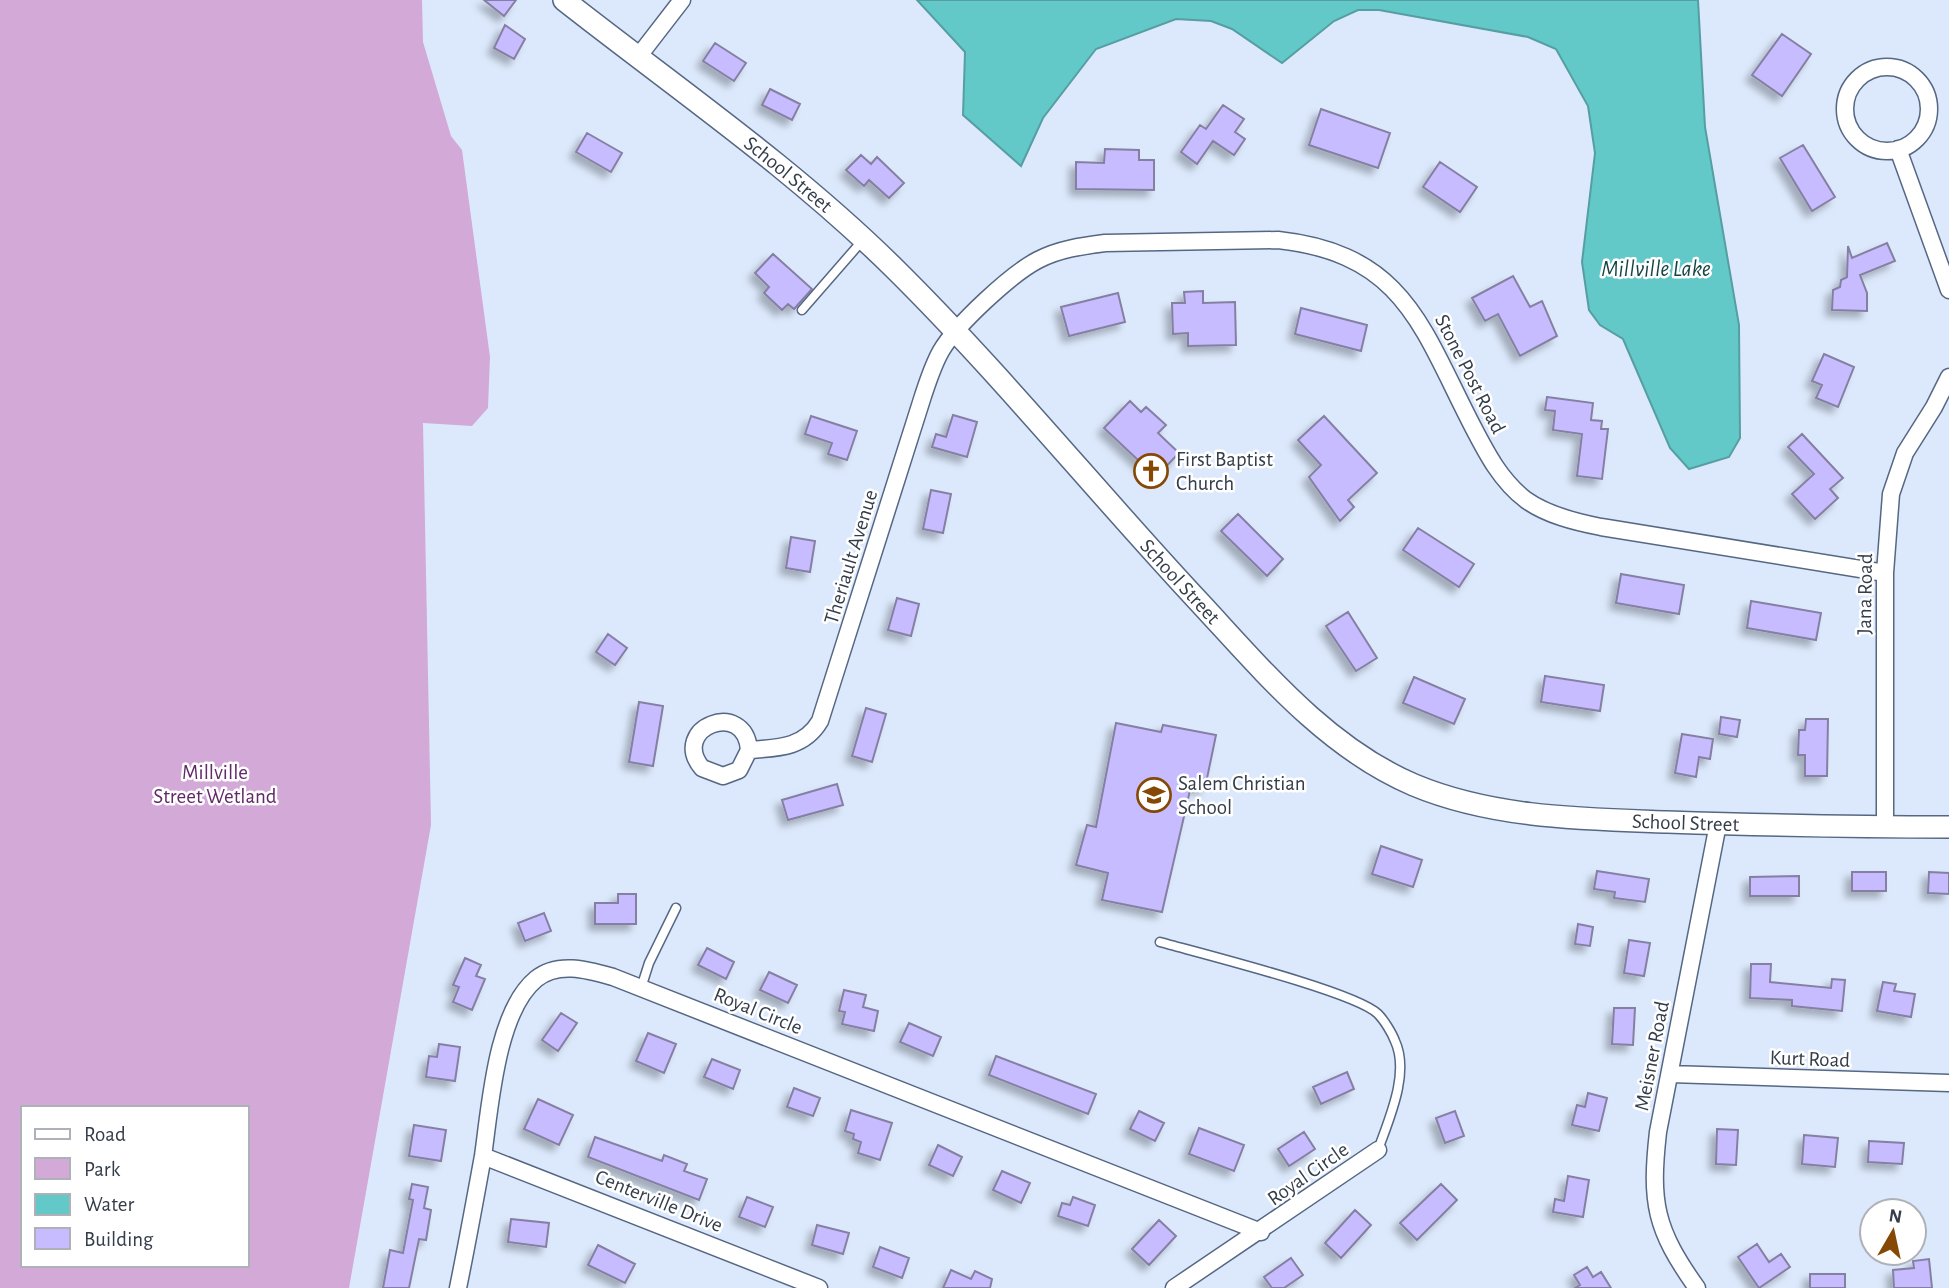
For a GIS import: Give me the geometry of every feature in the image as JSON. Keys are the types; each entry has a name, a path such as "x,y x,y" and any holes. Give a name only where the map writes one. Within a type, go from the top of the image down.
{"street":[{"name":"School Street","path":"564,0 754,143 864,239 956,333 1255,662 1294,702 1356,753 1413,784 1477,804 1584,818 1718,824 1949,827"},
{"path":"638,57 682,0"},
{"path":"1882,67 1908,72 1926,93 1929,107 1928,121 1921,133 1912,143 1898,149 1871,148 1850,131 1845,118 1849,90 1857,79 1882,67"},
{"path":"1898,149 1949,290"},
{"name":"Stone Post Road","path":"956,333 1021,271 1047,256 1080,246 1247,239 1320,247 1339,254 1375,275 1407,304 1431,339 1494,467 1527,501 1549,512 1601,527 1885,573"},
{"name":"Theriault Avenue","path":"749,750 796,743 816,728 824,713 923,396 942,350 956,333"},
{"name":"Jana Road","path":"1885,827 1885,573 1888,517 1896,472 1949,377"},
{"name":"Meisner Road","path":"1697,1288 1668,1243 1656,1209 1654,1170 1718,824"},
{"name":"Royal Circle","path":"458,1288 483,1156 490,1103 507,1030 524,993 536,978 554,970 575,968 613,977 1261,1232"},
{"name":"Kurt Road","path":"1670,1074 1949,1083"},
{"name":"Royal Circle","path":"1174,1288 1261,1232 1378,1150"},
{"name":"Centerville Drive","path":"483,1156 605,1201 820,1288"}],"lane":[{"path":"802,310 864,239"},
{"path":"641,988 649,963 676,908"},
{"path":"1160,942 1339,995 1377,1013 1396,1042 1398,1069 1395,1098 1378,1150"}],"green space":[{"name":"Millville Street Wetland","path":"0,0 422,0 423,42 451,136 462,150 490,357 488,408 472,426 423,423 431,825 349,1288 0,1288"}],"water":[{"name":"Millville Lake","path":"917,0 1698,0 1705,127 1739,325 1740,438 1729,457 1689,469 1670,448 1623,339 1600,325 1589,310 1582,262 1595,153 1588,106 1556,49 1528,37 1379,10 1358,10 1334,21 1282,63 1232,29 1211,21 1176,19 1096,49 1043,118 1021,166 963,115 965,52"}],"building":[{"path":"484,0 516,0 504,16"},
{"path":"505,25 525,39 514,59 494,48"},
{"path":"1782,34 1811,54 1782,96 1752,75"},
{"path":"715,43 746,63 734,81 703,61"},
{"path":"770,89 800,104 792,120 762,105"},
{"path":"1223,105 1244,119 1235,132 1245,139 1234,155 1213,141 1197,164 1181,152 1200,125 1206,129"},
{"path":"1321,109 1390,133 1378,168 1309,145"},
{"path":"587,133 622,153 611,172 576,152"},
{"path":"1803,145 1835,197 1812,211 1780,158"},
{"path":"1105,149 1139,150 1139,160 1154,160 1154,190 1076,189 1076,162 1104,163"},
{"path":"861,155 871,164 877,157 904,183 889,198 869,180 864,186 846,170"},
{"path":"1440,162 1477,187 1460,212 1423,187"},
{"path":"1887,243 1895,261 1860,275 1867,293 1867,311 1832,310 1833,290 1840,287 1841,280 1847,277 1848,246 1852,258"},
{"path":"773,254 812,289 794,309 788,304 782,310 764,293 769,287 755,273"},
{"path":"1513,276 1530,307 1542,301 1557,336 1520,356 1498,314 1485,321 1472,298"},
{"path":"1203,291 1203,303 1235,302 1236,345 1188,346 1188,333 1173,334 1172,303 1185,303 1184,292"},
{"path":"1118,293 1125,322 1069,336 1061,307"},
{"path":"1301,308 1367,325 1361,351 1295,334"},
{"path":"1824,354 1854,367 1838,407 1816,398 1822,385 1812,381"},
{"path":"1547,397 1593,403 1591,420 1602,421 1601,429 1608,429 1602,479 1577,476 1582,434 1553,430 1555,411 1545,410"},
{"path":"1130,401 1141,412 1146,407 1166,425 1158,433 1179,453 1156,477 1104,428"},
{"path":"953,415 977,422 967,457 932,447 936,434 946,437"},
{"path":"811,416 857,431 847,460 828,454 832,443 805,434"},
{"path":"1324,416 1377,473 1348,500 1354,507 1340,521 1309,477 1321,465 1298,440"},
{"path":"1802,434 1843,478 1830,489 1838,498 1815,519 1792,494 1814,474 1788,447"},
{"path":"931,490 951,494 943,533 923,529"},
{"path":"1238,514 1283,559 1267,576 1221,531"},
{"path":"1418,528 1474,564 1459,587 1403,550"},
{"path":"791,537 815,541 810,572 786,568"},
{"path":"1621,574 1684,585 1679,614 1616,603"},
{"path":"897,598 919,604 911,636 888,630"},
{"path":"1751,601 1821,613 1816,640 1747,628"},
{"path":"1348,612 1377,658 1356,671 1326,626"},
{"path":"608,634 627,648 615,665 596,652"},
{"path":"1545,676 1604,685 1600,711 1541,702"},
{"path":"1414,677 1465,699 1454,724 1403,703"},
{"path":"639,702 663,706 653,766 629,762"},
{"path":"866,708 886,714 872,762 852,756"},
{"path":"1721,717 1740,720 1737,737 1719,734"},
{"path":"1806,719 1828,719 1827,776 1805,776 1805,755 1798,755 1799,730 1805,730"},
{"path":"1116,723 1161,732 1163,725 1216,735 1205,788 1191,786 1162,912 1102,900 1108,873 1076,865 1087,825 1096,827"},
{"path":"1682,734 1713,739 1710,759 1699,757 1696,777 1675,773"},
{"path":"837,784 843,805 788,820 782,800"},
{"path":"1381,846 1422,860 1413,887 1372,874"},
{"path":"1597,871 1649,879 1645,902 1614,898 1615,892 1594,889"},
{"path":"1852,872 1886,872 1886,891 1852,891"},
{"path":"1929,872 1949,873 1949,894 1928,893"},
{"path":"1799,876 1799,896 1750,896 1750,877"},
{"path":"618,894 636,894 636,924 595,924 595,903 618,903"},
{"path":"544,913 551,931 525,941 518,923"},
{"path":"1578,924 1593,927 1590,946 1575,944"},
{"path":"1629,940 1650,943 1644,976 1624,973"},
{"path":"707,948 734,962 726,979 698,965"},
{"path":"465,958 481,965 476,976 485,979 472,1010 453,1002 459,987 453,985"},
{"path":"1751,964 1771,964 1770,982 1831,988 1832,979 1845,980 1842,1011 1792,1006 1792,1000 1750,998"},
{"path":"769,972 797,985 788,1003 760,990"},
{"path":"1883,982 1896,984 1894,991 1915,994 1911,1017 1877,1011"},
{"path":"844,990 866,995 863,1007 878,1011 874,1031 842,1024 845,1012 839,1011"},
{"path":"1614,1008 1635,1008 1633,1045 1612,1044"},
{"path":"561,1013 577,1023 558,1051 542,1040"},
{"path":"909,1023 941,1037 933,1056 900,1042"},
{"path":"648,1033 676,1044 664,1073 636,1061"},
{"path":"439,1044 460,1047 455,1081 426,1077 429,1056 437,1057"},
{"path":"996,1056 1096,1094 1088,1114 989,1075"},
{"path":"712,1059 740,1070 733,1089 704,1077"},
{"path":"1347,1072 1354,1089 1321,1104 1313,1087"},
{"path":"794,1088 820,1098 813,1116 787,1107"},
{"path":"1588,1093 1607,1098 1599,1131 1572,1125 1577,1105 1585,1107"},
{"path":"538,1099 573,1115 559,1145 524,1129"},
{"path":"851,1110 892,1123 880,1160 858,1153 861,1142 853,1139 854,1134 845,1131"},
{"path":"1139,1111 1164,1123 1155,1141 1130,1129"},
{"path":"1455,1111 1464,1136 1445,1143 1436,1118"},
{"path":"414,1125 446,1130 441,1161 409,1156"},
{"path":"1199,1128 1244,1145 1234,1171 1189,1154"},
{"path":"1717,1129 1738,1130 1736,1165 1716,1164"},
{"path":"1304,1132 1315,1149 1289,1166 1278,1149"},
{"path":"1804,1135 1838,1138 1835,1167 1802,1164"},
{"path":"595,1137 662,1161 664,1155 687,1164 684,1171 707,1179 699,1200 588,1157"},
{"path":"1869,1141 1904,1143 1902,1164 1868,1162"},
{"path":"938,1145 962,1157 953,1176 929,1165"},
{"path":"1002,1171 1030,1183 1021,1203 993,1190"},
{"path":"1568,1176 1589,1180 1583,1217 1553,1212 1555,1199 1564,1201"},
{"path":"412,1184 428,1187 424,1208 431,1210 426,1240 419,1239 409,1288 383,1288 390,1250 403,1253 413,1200 409,1199"},
{"path":"1441,1184 1457,1200 1417,1240 1400,1223"},
{"path":"747,1197 773,1207 765,1227 739,1217"},
{"path":"1073,1197 1095,1205 1088,1226 1058,1216 1062,1203 1070,1205"},
{"path":"1355,1210 1371,1225 1341,1258 1325,1243"},
{"path":"511,1219 549,1223 546,1247 508,1242"},
{"path":"1159,1220 1176,1236 1149,1265 1132,1249"},
{"path":"817,1225 849,1233 843,1254 812,1245"},
{"path":"1757,1244 1769,1262 1781,1254 1790,1267 1759,1288 1738,1257"},
{"path":"598,1245 635,1264 625,1283 588,1265"},
{"path":"880,1247 909,1258 902,1278 873,1267"},
{"path":"1291,1258 1303,1275 1284,1288 1272,1288 1264,1277"},
{"path":"1928,1259 1932,1288 1894,1288 1893,1270 1928,1267"},
{"path":"1587,1267 1593,1277 1601,1272 1611,1288 1575,1288 1580,1285 1574,1275"},
{"path":"951,1270 971,1279 975,1271 992,1279 990,1288 943,1288"},
{"path":"1810,1274 1845,1274 1845,1288 1810,1288"}],"place":[{"name":"First Baptist Church","path":"1151,471"},
{"name":"Salem Christian School","path":"1154,795"}]}
